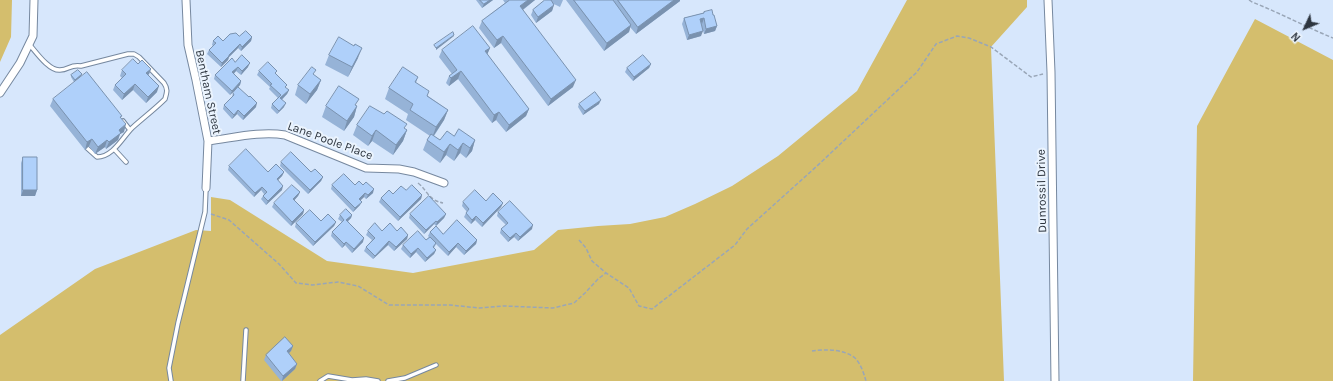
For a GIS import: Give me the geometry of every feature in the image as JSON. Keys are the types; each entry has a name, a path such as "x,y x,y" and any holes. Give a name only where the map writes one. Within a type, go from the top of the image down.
{"street":[{"path":"0,93 20,63 33,36 34,0"},
{"name":"Bentham Street","path":"186,0 188,45 208,141 206,188"},
{"name":"Dunrossil Drive","path":"1048,0 1051,72 1055,381"},
{"name":"Lane Poole Place","path":"208,141 266,133 276,134 285,136 366,168 399,169 414,172 444,182"}],"lane":[{"path":"29,44 44,61 54,69 61,70 74,65 82,66 128,54 134,54 139,57 167,87 165,99 130,130 114,149 103,157 97,157 87,148"},
{"path":"82,66 85,72"},
{"path":"121,118 130,130"},
{"path":"114,149 126,162"},
{"path":"172,381 170,368 178,323 205,212 206,188"},
{"path":"243,381 246,330"},
{"path":"388,381 405,378 436,365"},
{"path":"320,381 328,376 352,380 366,379 378,381"}],"path":[{"path":"1249,0 1333,38"},
{"path":"579,240 586,248 592,261 606,273 629,288 639,306 652,309 735,245 747,229 817,166 917,72 936,44 957,36 969,38 991,47 1031,77 1051,72"},
{"path":"205,212 230,220 279,264 296,283 312,284 338,282 358,286 389,305 450,305 479,308 504,306 553,308 574,302 606,273"},
{"path":"812,351 827,349 841,352 855,358 866,381"}],"shaded area":[{"path":"0,0 12,0 11,37 0,62"},
{"path":"907,0 1027,0 1027,7 991,47 1004,381 0,381 0,335 95,269 196,230 211,231 211,197 230,200 327,261 413,273 534,250 558,230 630,224 665,217 732,186 778,156 857,91"},
{"path":"1255,19 1333,60 1333,381 1193,381 1197,126"}],"building":[{"path":"480,0 490,0 484,4"},
{"path":"510,0 528,0 520,6 576,80 551,99 503,36 497,40 482,21"},
{"path":"545,0 551,0 554,5 538,17 533,10"},
{"path":"574,0 613,0 631,25 607,43"},
{"path":"618,0 674,0 638,27"},
{"path":"712,10 717,26 706,29 704,18 700,19 703,31 689,35 684,18"},
{"path":"473,26 490,48 485,51 529,109 509,125 499,112 494,115 461,71 451,78 449,76 457,70 442,50"},
{"path":"246,31 252,37 242,47 240,44 222,63 209,50 216,43 213,41 218,36 223,41 230,34 236,33 239,36"},
{"path":"453,32 454,35 436,48 434,45"},
{"path":"339,37 354,46 355,44 362,48 352,67 329,55"},
{"path":"242,55 250,63 242,71 238,67 232,72 241,81 232,91 215,75 232,58 235,62"},
{"path":"643,55 651,64 634,77 627,68"},
{"path":"133,59 138,64 142,60 151,69 146,73 159,86 148,97 135,84 124,94 115,85 126,74 122,70"},
{"path":"268,62 277,71 275,73 287,85 285,87 289,90 280,98 286,103 279,111 272,104 281,95 270,85 272,84 259,71"},
{"path":"312,67 316,70 313,74 321,80 310,94 298,85"},
{"path":"403,67 418,77 415,82 429,91 427,96 448,110 436,127 410,110 413,104 389,88"},
{"path":"78,70 82,74 75,80 71,75"},
{"path":"87,72 122,116 120,117 126,124 119,130 121,133 109,142 107,140 98,147 92,139 87,142 53,99"},
{"path":"339,86 359,99 355,105 357,106 347,121 326,106"},
{"path":"238,87 257,103 244,116 238,110 234,115 224,105 234,95 233,93"},
{"path":"595,92 601,100 585,111 579,104"},
{"path":"370,106 384,114 387,111 407,124 404,128 407,130 396,145 376,130 372,136 357,125"},
{"path":"459,129 475,140 470,148 463,143 458,150 450,144 444,152 427,140 431,134 440,140 447,131 454,136"},
{"path":"246,149 268,172 276,164 284,172 277,179 283,186 268,201 263,196 267,192 262,187 255,193 229,166"},
{"path":"291,152 311,172 315,169 323,177 310,190 281,162"},
{"path":"23,157 37,157 37,190 23,190"},
{"path":"344,174 355,185 359,181 363,185 366,182 374,189 368,195 365,193 359,199 362,202 355,208 332,185"},
{"path":"292,185 300,192 293,199 304,210 292,222 274,203"},
{"path":"412,185 422,195 400,217 381,198 389,190 393,194 401,186 406,190"},
{"path":"475,190 486,201 493,193 503,203 483,223 476,216 472,220 466,213 469,209 463,202"},
{"path":"429,196 446,214 426,230 410,214"},
{"path":"510,201 533,225 520,237 516,233 510,238 501,229 508,223 498,212"},
{"path":"346,209 352,215 346,220 364,238 354,249 346,242 344,244 332,232 344,220 340,215"},
{"path":"310,210 321,221 328,214 336,222 315,242 296,223"},
{"path":"457,220 477,240 466,251 458,243 449,252 430,232 436,226 443,234"},
{"path":"375,223 382,231 390,223 397,231 401,227 408,235 396,247 389,241 375,256 366,247 375,238 368,231"},
{"path":"418,231 426,240 430,237 436,243 433,247 436,250 427,258 418,248 411,254 403,245"},
{"path":"285,337 293,346 287,351 297,364 283,376 266,355"}]}
